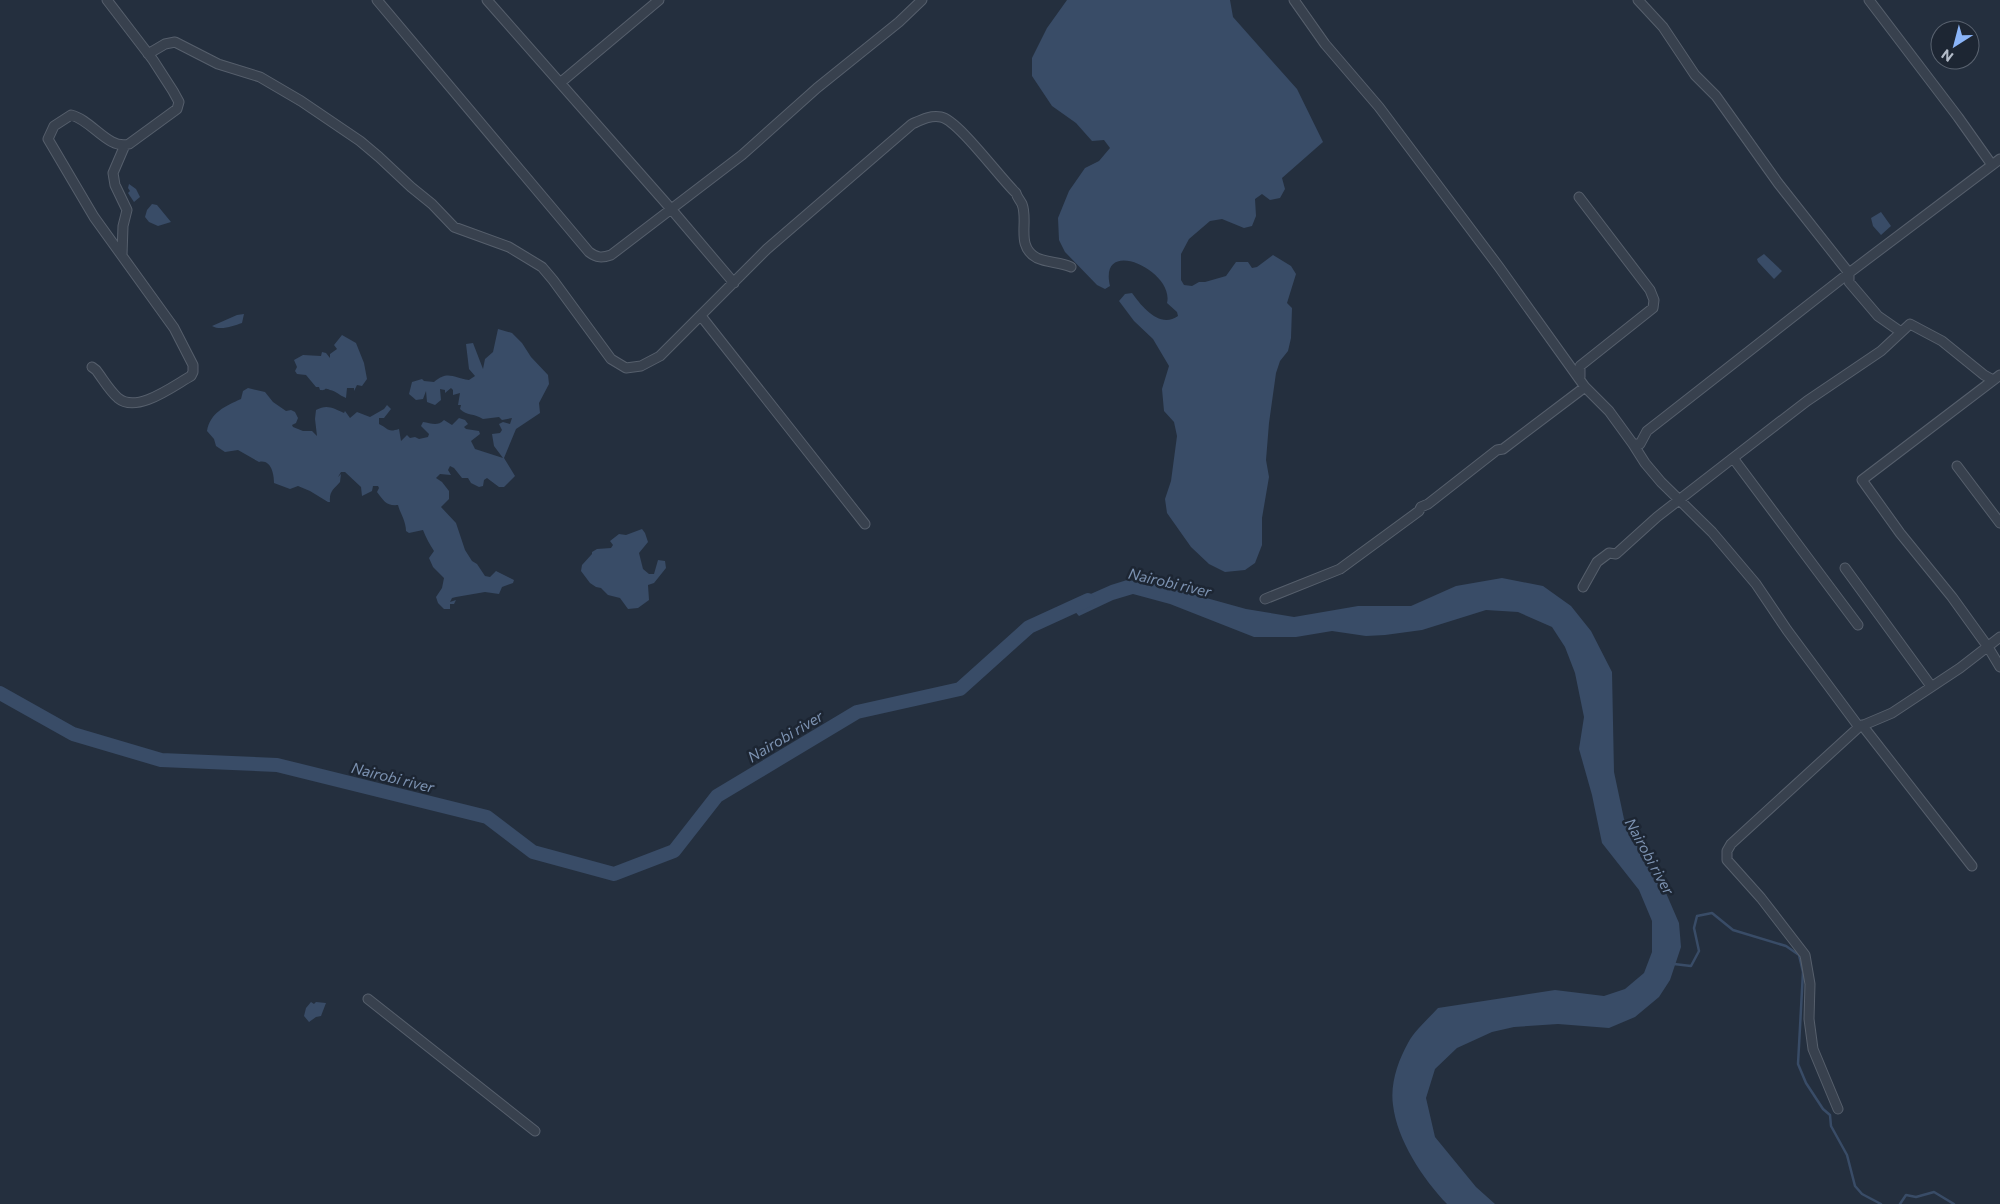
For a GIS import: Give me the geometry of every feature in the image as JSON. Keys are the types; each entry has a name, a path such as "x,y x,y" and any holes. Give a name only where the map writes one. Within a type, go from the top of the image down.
{"street":[{"path":"107,0 148,54 179,102 177,109 125,145 113,172 115,185 126,210 123,226 122,255"},
{"path":"377,0 589,252 603,258 611,255 672,210 742,155 817,88 899,22 922,0"},
{"path":"487,0 734,283"},
{"path":"560,83 659,0"},
{"path":"1294,0 1324,44 1380,107 1580,377 1585,387 1609,411 1645,463 1712,532 1756,584 1787,630 1972,866"},
{"path":"1638,0 1663,27 1695,75 1716,96 1778,183 1849,273 1849,282 1878,316 1900,332"},
{"path":"1869,0 1992,165"},
{"path":"148,54 165,44 175,42 218,64 260,77 301,101 380,157 432,204 454,227 509,247 542,267 612,359 626,368 641,366 660,356 767,249 912,124 932,116 941,117 958,126 1016,193 1022,203 1024,242 1033,255 1039,259 1062,262 1071,267"},
{"path":"92,367 118,398 133,404 145,401 161,393 191,376 193,372 193,365 174,328 94,217 48,139 54,126 71,115 82,118 110,141 125,145"},
{"path":"1633,444 1640,444 1647,431 1849,273 2000,159"},
{"path":"1579,197 1650,290 1654,300 1652,308 1647,313 1580,366 1580,377"},
{"path":"701,316 865,524"},
{"path":"1583,587 1598,562 1609,553 1616,554 1642,529 1807,401 1881,351 1910,324 1942,341 1984,375 1996,378"},
{"path":"1996,378 1862,480 1900,533 1952,597 1988,646 2000,666"},
{"path":"1265,599 1340,568 1419,511 1421,507 1428,504 1497,450 1503,449 1585,387"},
{"path":"1733,458 1858,625"},
{"path":"1957,466 2000,522"},
{"path":"1845,568 1931,686"},
{"path":"1838,1109 1813,1048 1809,1018 1810,984 1805,955 1761,898 1728,860 1726,851 1731,844 1861,726 1892,713 2000,636"},
{"path":"368,999 535,1131"}],"water":[{"path":"1067,0 1230,0 1233,17 1297,89 1323,142 1282,178 1285,189 1280,198 1270,200 1262,194 1255,199 1256,216 1252,226 1244,228 1222,219 1210,221 1189,239 1181,254 1181,280 1184,285 1192,286 1199,282 1226,276 1236,262 1248,262 1252,268 1257,267 1273,255 1291,266 1296,274 1287,303 1292,308 1291,338 1288,351 1280,361 1276,373 1269,423 1266,460 1269,477 1262,518 1262,545 1255,563 1245,570 1225,572 1209,564 1191,547 1167,513 1165,499 1171,481 1177,436 1174,422 1164,411 1162,389 1169,366 1153,339 1134,321 1119,301 1125,294 1132,293 1146,310 1158,318 1165,320 1178,316 1177,312 1167,303 1166,291 1160,280 1149,270 1137,263 1125,261 1115,263 1109,271 1110,286 1105,289 1097,285 1065,252 1059,240 1058,218 1069,191 1085,168 1099,161 1110,148 1104,140 1092,141 1076,123 1052,106 1032,76 1032,58 1047,28"},
{"path":"129,184 136,189 140,197 134,202 128,193 130,191 128,188"},
{"path":"152,204 157,205 171,222 158,226 149,222 145,217 147,210"},
{"path":"1881,212 1891,226 1881,235 1873,226 1871,218"},
{"path":"1764,254 1782,271 1774,279 1758,262 1757,259"},
{"path":"244,314 242,323 223,328 212,326 237,315"},
{"path":"498,329 512,333 548,375 549,384 539,403 540,413 516,429 504,458 515,476 504,487 499,487 487,478 484,480 483,486 479,487 471,483 468,478 462,478 450,466 448,470 451,475 440,474 436,478 449,491 449,499 441,507 456,523 465,550 472,561 477,564 485,576 490,577 496,571 514,580 513,583 502,587 499,594 485,592 452,598 450,602 456,600 454,604 450,604 450,609 444,609 438,603 436,597 442,588 444,578 433,567 429,558 434,551 423,530 409,533 406,531 398,505 388,504 377,492 378,486 373,486 372,491 362,496 361,487 345,472 341,472 338,477 341,474 340,482 332,490 330,502 328,502 298,486 290,489 274,483 269,465 259,462 238,450 225,452 216,446 214,439 207,431 211,419 224,407 241,399 243,391 248,388 265,392 273,402 286,411 291,410 295,412 298,418 296,423 292,425 293,427 303,431 312,431 317,436 315,419 316,410 320,408 330,407 344,413 345,411 350,418 357,412 370,417 384,409 387,405 391,409 384,418 379,418 379,424 390,430 399,429 401,441 407,435 410,438 415,437 419,439 428,437 429,434 421,426 423,422 436,424 444,420 452,425 459,418 465,420 468,424 464,427 466,429 479,431 480,434 471,441 475,449 503,458 494,446 492,434 500,433 502,430 499,424 503,422 510,424 512,418 502,420 499,417 483,419 465,413 460,409 461,405 458,405 460,393 453,395 451,388 445,393 445,390 440,389 441,400 435,405 427,402 426,391 423,399 416,400 409,394 412,382 422,379 434,382 443,376 469,380 475,376 469,369 466,344 473,343 483,369 485,359 493,352"},
{"path":"342,335 356,343 364,363 367,379 362,386 357,385 354,391 354,388 347,388 346,398 326,389 320,390 306,375 297,374 294,360 303,355 321,356 322,352 326,353 330,358 330,354 337,349 334,345"},
{"path":"642,529 648,542 639,553 643,569 649,574 654,574 658,560 665,561 666,568 654,583 648,585 649,600 638,608 628,609 620,598 608,595 601,588 590,583 581,571 582,565 592,552 597,549 611,548 613,545 610,541 619,534 626,535"},
{"path":"1502,578 1543,586 1571,606 1591,631 1612,672 1614,772 1624,819 1640,852 1666,893 1679,923 1681,947 1670,980 1659,997 1635,1017 1609,1028 1558,1024 1514,1027 1492,1032 1457,1048 1435,1069 1426,1098 1435,1137 1476,1187 1495,1204 1447,1204 1429,1183 1412,1158 1395,1118 1392,1097 1394,1081 1401,1057 1414,1034 1438,1008 1555,990 1604,996 1625,989 1644,973 1652,952 1652,921 1639,890 1602,843 1592,795 1579,749 1584,717 1575,673 1565,647 1552,627 1518,612 1486,610 1422,630 1385,635 1366,636 1332,631 1296,637 1254,637 1170,604 1133,594 1113,600 1079,616 1068,604 1127,580 1156,584 1246,609 1294,617 1358,606 1411,606 1456,586"},
{"path":"311,1002 314,1004 316,1002 326,1003 321,1016 309,1022 304,1016 306,1008"}],"waterway":[{"name":"Nairobi river","path":"0,693 73,734 161,760 277,765 487,817 533,852 614,874 674,851 717,796 857,712 960,689 1029,627 1088,600"},
{"path":"1674,964 1691,966 1699,951 1694,928 1697,916 1712,913 1733,930 1786,946 1799,955 1803,972 1798,1064 1806,1083 1823,1109 1830,1115 1831,1126 1847,1155 1855,1186 1862,1194 1881,1204"},
{"path":"1900,1204 1906,1195 1916,1197 1934,1192 1954,1204"}]}
